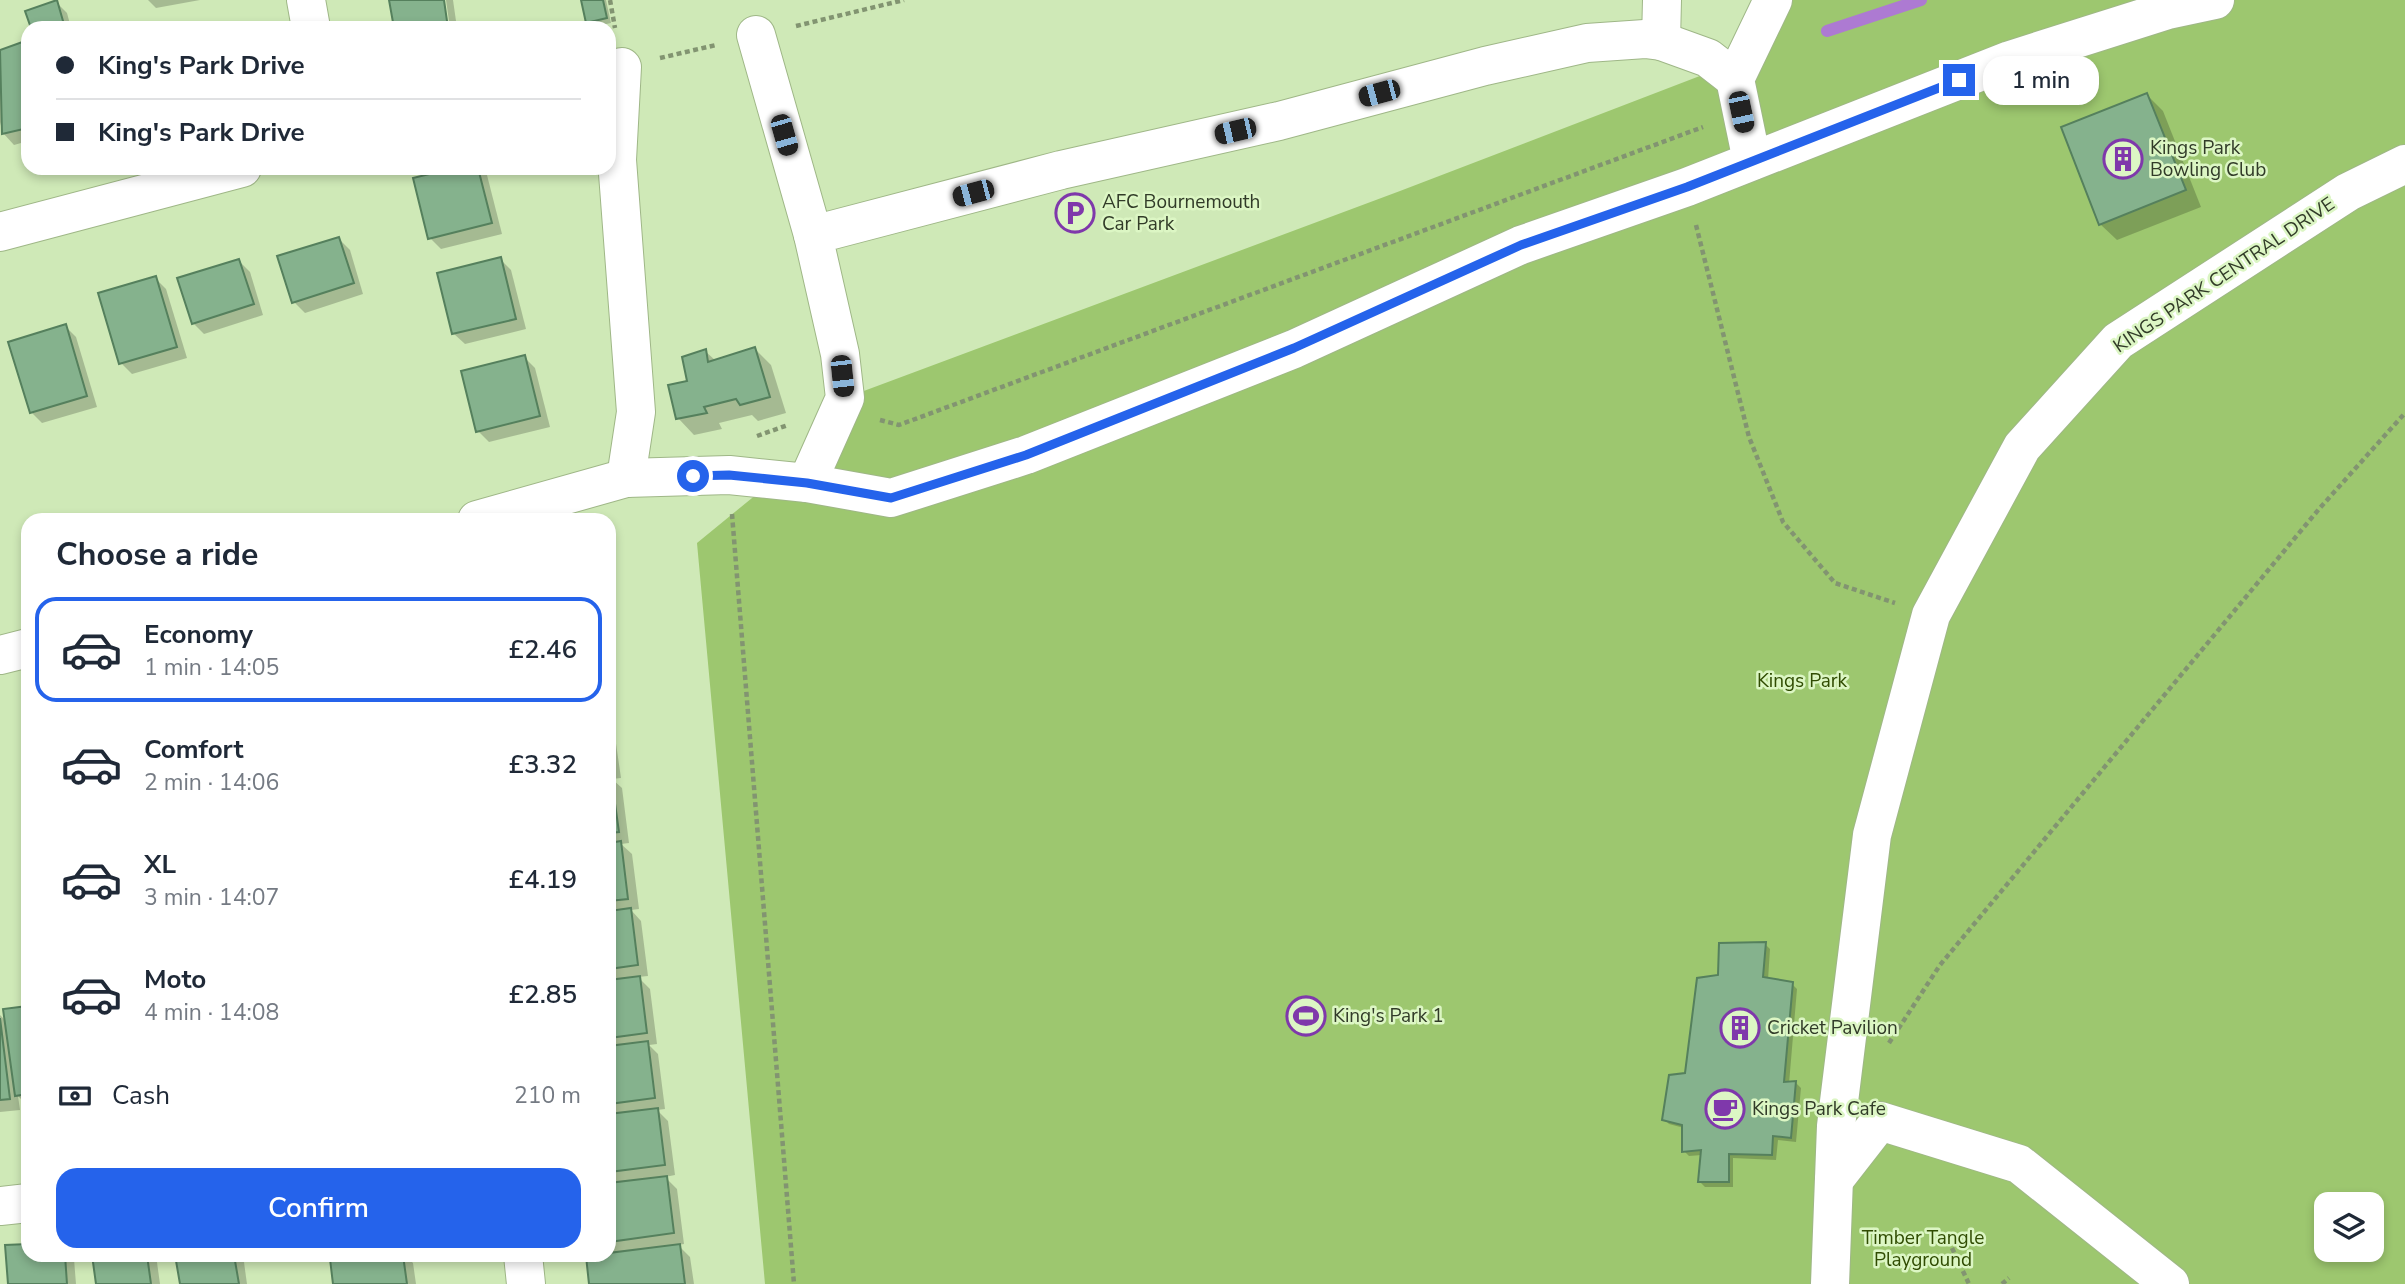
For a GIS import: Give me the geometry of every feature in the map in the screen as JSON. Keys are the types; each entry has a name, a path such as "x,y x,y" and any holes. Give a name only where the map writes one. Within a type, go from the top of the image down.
{"street":[{"path":"306,0 310,21"},
{"path":"1661,41 1662,0"},
{"path":"1738,95 1773,0"},
{"path":"502,513 626,478 729,475 807,483 891,498 1026,455 1294,348 1521,245 1687,187 2010,60 2168,10 2215,0"},
{"path":"756,35 813,235 840,354 845,398 807,483"},
{"path":"813,235 1061,170 1279,121 1485,66 1587,43 1645,39 1661,41 1709,58 1738,95 1752,161"},
{"path":"616,68 622,67 617,160 636,412 626,478"},
{"name":"KINGS PARK CENTRAL DRIVE","path":"1830,1284 1837,1113 1872,835 1931,615 2022,447 2118,341 2348,192 2405,164"},
{"path":"0,232 216,175"},
{"path":"0,655 21,650"},
{"path":"1834,1180 1880,1121 2020,1164 2170,1284"},
{"path":"0,1206 21,1204"},
{"path":"524,1262 526,1284"}],"path":[{"path":"752,437 840,409 899,425 1738,95"},
{"path":"1687,187 1749,436 1783,522 1835,583 1931,615"},
{"path":"1882,1054 1940,965 2319,509 2405,413"},
{"path":"729,475 794,1284"},
{"path":"1952,1248 1969,1284"},
{"path":"2001,1284 2009,1279"}],"green space":[{"name":"Kings Park","path":"1773,0 2405,0 2405,1284 765,1284 697,543 796,462 845,398 1705,74 1735,79"}],"building":[{"path":"57,0 63,21 29,21 25,11"},
{"path":"389,0 444,0 447,21 393,21"},
{"path":"581,0 603,0 607,18 586,21"},
{"path":"21,42 21,130 2,134 0,50"},
{"name":"Kings Park Bowling Club","path":"2147,93 2186,190 2099,225 2061,127"},
{"path":"425,175 480,175 492,223 428,239 413,178"},
{"path":"339,237 354,283 292,303 277,256"},
{"path":"501,257 516,319 452,334 437,273"},
{"path":"239,259 254,304 192,324 177,278"},
{"path":"156,276 177,347 119,364 98,293"},
{"path":"66,324 87,396 30,413 8,342"},
{"path":"755,347 770,397 740,405 736,399 704,407 707,413 676,419 668,385 687,381 682,357 706,349 708,362"},
{"path":"525,355 540,416 476,432 461,371"},
{"path":"616,811 619,832 616,832"},
{"path":"621,841 628,899 616,900 616,842"},
{"path":"631,908 638,965 616,968 616,910"},
{"name":"Cricket Pavilion","path":"1766,942 1763,977 1793,982 1784,1082 1796,1081 1791,1138 1773,1136 1772,1155 1729,1154 1729,1182 1698,1182 1701,1150 1682,1152 1682,1125 1662,1120 1669,1075 1685,1073 1697,978 1718,975 1719,943"},
{"path":"640,976 647,1033 616,1037 616,979"},
{"path":"21,1007 21,1095 15,1096 3,1009"},
{"path":"0,1018 10,1099 0,1100"},
{"path":"648,1041 655,1098 616,1103 616,1045"},
{"path":"658,1108 665,1165 616,1171 616,1113"},
{"path":"667,1176 674,1233 616,1241 616,1182"},
{"path":"21,1244 21,1262 65,1262 67,1284 8,1284 5,1245"},
{"path":"680,1244 685,1284 589,1284 587,1262 616,1262 616,1252"},
{"path":"93,1262 148,1262 151,1284 96,1284"},
{"path":"176,1262 235,1262 239,1284 180,1284"},
{"path":"330,1262 404,1262 407,1284 333,1284"}],"waterway":[{"path":"1827,31 1921,0"}],"place":[{"name":"Kings Park Bowling Club","path":"2123,159"},
{"name":"AFC Bournemouth Car Park","path":"1075,213"},
{"name":"King's Park 1","path":"1306,1016"},
{"name":"Cricket Pavilion","path":"1740,1028"},
{"name":"Kings Park Cafe","path":"1725,1109"}],"route":[{"path":"693,476 729,475 807,483 891,498 1026,455 1294,348 1521,245 1687,187 1959,80"}],"park label":[{"name":"Timber Tangle Playground","path":"1923,1249"}]}
